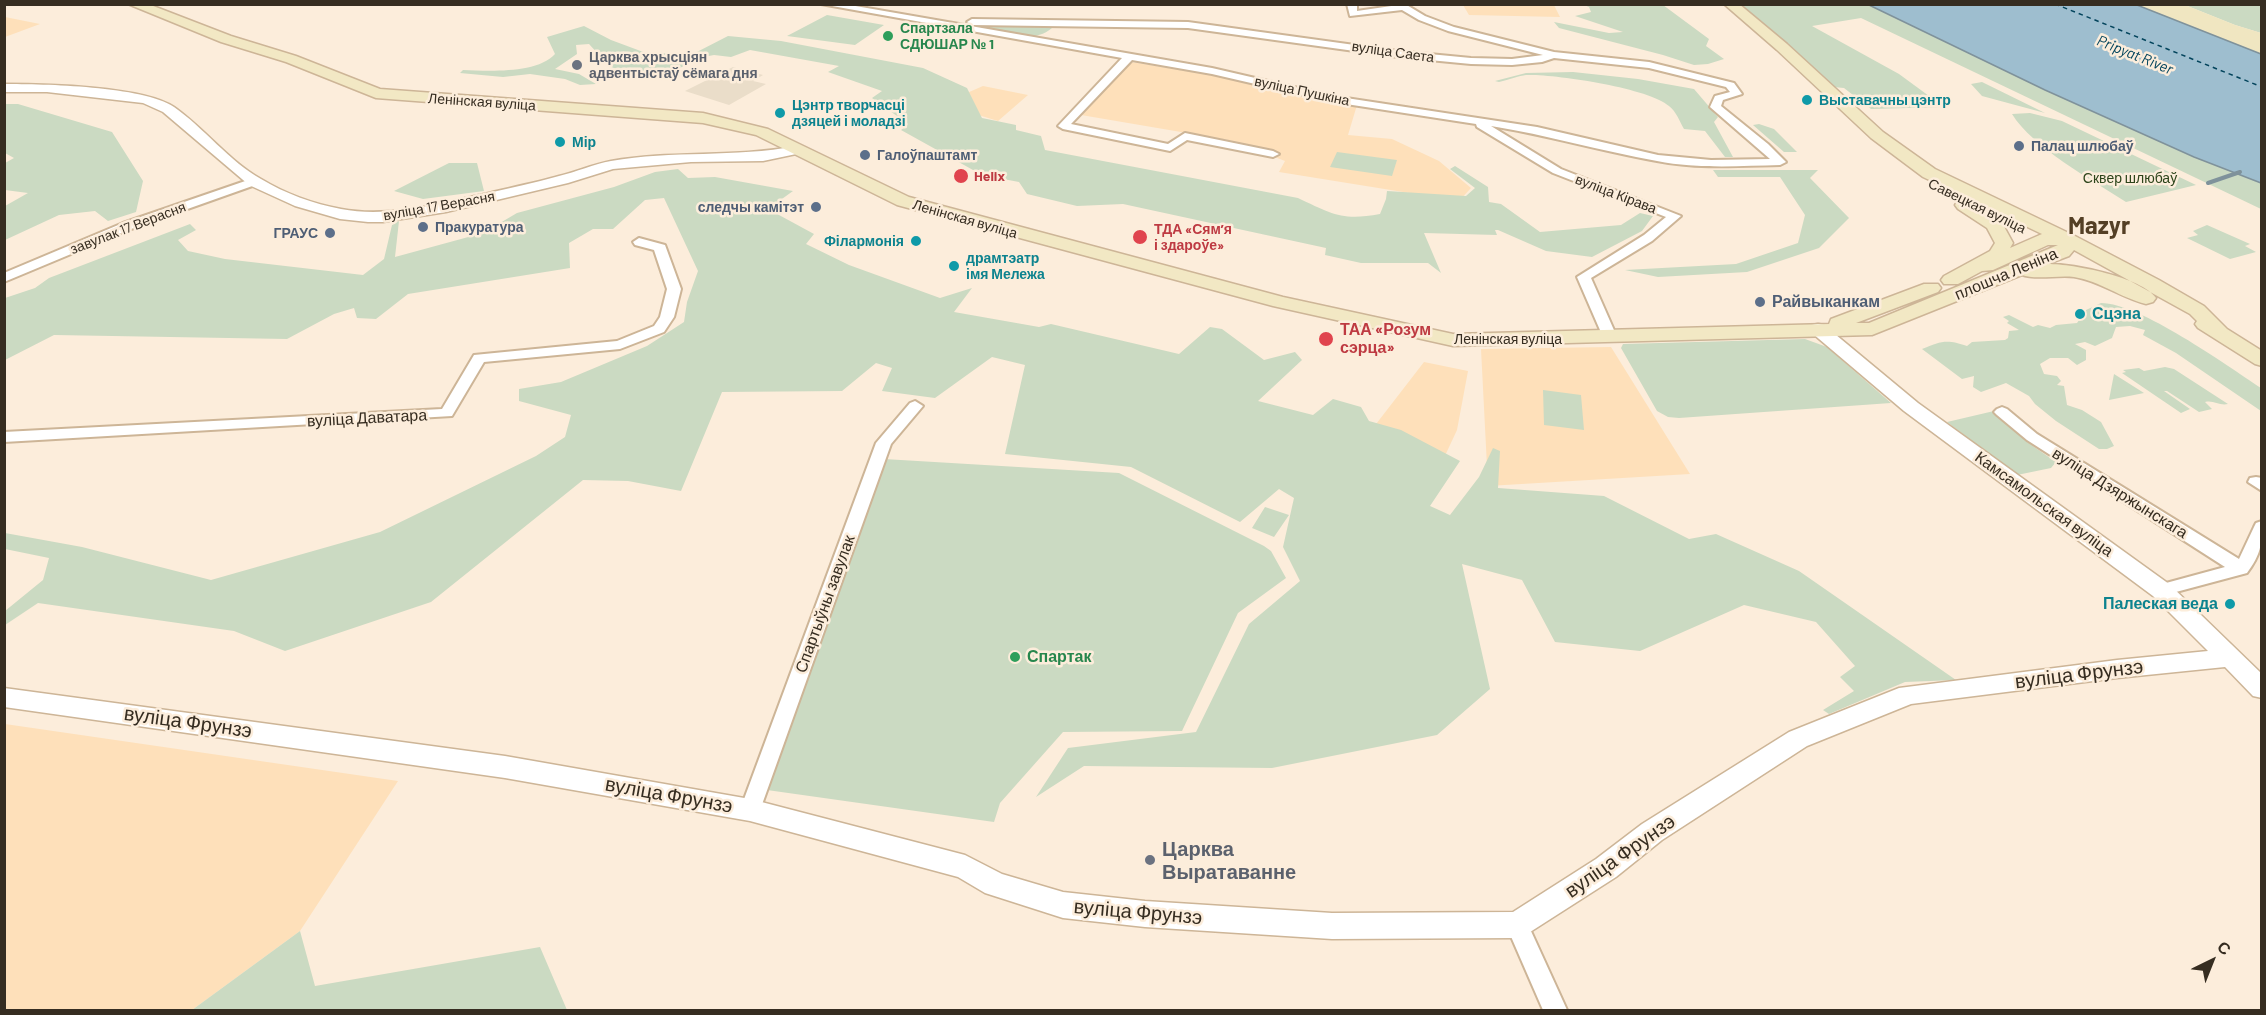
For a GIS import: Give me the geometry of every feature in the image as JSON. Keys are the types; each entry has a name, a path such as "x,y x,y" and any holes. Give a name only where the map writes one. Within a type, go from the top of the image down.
{"main road":[{"name":"Ленінская вуліца","path":"134,4 226,39 291,59 376,93 703,118 762,132 903,201 1280,302 1453,340 1818,329"},
{"name":"Савецкая вуліца","path":"1730,4 1808,70 1877,135 1929,173 2197,310 2218,331"},
{"name":"Савецкая вуліца","path":"1877,135 1880,147 1926,182 2045,239 2067,245 2181,312 2218,331 2262,360"},
{"path":"1926,182 1991,221 2003,240 2003,248 1997,255 1952,280"},
{"name":"плошча Леніна","path":"1818,329 1879,309 1971,273 2045,239"},
{"name":"плошча Леніна","path":"1818,329 1872,329 1937,303 2067,245"},
{"path":"1937,303 1964,297 2029,272 2057,270 2076,272 2113,282 2160,306 2181,312"}],"street":[{"name":"вуліца Пушкіна","path":"825,4 1212,71 1333,99 1538,130 1658,158 1711,163 1779,162"},
{"path":"1352,4 1353,14 1404,7 1422,18 1451,29 1553,55"},
{"name":"вуліца Саета","path":"927,22 1188,25 1398,54 1471,61 1512,62 1542,59 1553,55 1649,64 1730,85 1737,94 1719,98 1714,107 1734,125 1750,133 1779,162"},
{"path":"1129,57 1063,126 1170,148 1185,136 1273,154"},
{"name":"вуліца 17 Верасня","path":"4,88 47,88 146,99 168,109 254,182 300,202 340,214 383,217 446,207 563,180 612,165 691,158 774,156 796,150"},
{"name":"вуліца Кірава","path":"1470,118 1557,171 1675,216 1648,238 1584,277 1610,337"},
{"path":"1512,142 1538,130"},
{"name":"завулак 17 Верасня","path":"4,278 128,226 254,182"},
{"name":"вуліца Даватара","path":"4,437 447,413 479,358 620,345 659,329 667,317 674,289 660,248 639,242"},
{"name":"Камсамольская вуліца","path":"1818,329 1911,407 2161,590 2262,689"},
{"name":"Спартыўны завулак","path":"750,810 884,443 915,406"},
{"name":"вуліца Дзяржынскага","path":"2002,412 2032,437 2241,569"},
{"path":"2161,590 2241,569 2262,527"},
{"name":"вуліца Фрунзэ","path":"4,697 505,767 750,810 965,867 995,884 1063,905 1145,914 1332,926 1517,925 1606,868 1652,832 1798,739 1908,695 2117,669 2228,658"},
{"path":"1517,925 1555,1011"}],"shaded area":[{"path":"1463,5 1554,5 1560,17 1469,15"},
{"path":"5,17 40,24 5,37"},
{"path":"1131,62 1230,78 1357,105 1348,135 1392,139 1439,161 1471,188 1459,201 1279,172 1285,161 1272,156 1274,152 1228,140 1081,115"},
{"path":"733,67 763,75 753,81 766,84 729,105 685,91"},
{"path":"983,86 1028,95 998,121 962,110 953,99"},
{"path":"1611,347 1690,474 1488,486 1481,349"},
{"path":"1424,362 1468,371 1457,430 1436,475 1373,428"},
{"path":"5,724 398,781 300,931 192,1010 5,1010"}],"green space":[{"path":"1584,5 1663,5 1709,39 1706,46 1724,59 1694,65 1559,28 1554,22 1609,33 1623,32 1575,16 1591,12 1589,7"},
{"path":"1736,5 1869,5 2045,90 2194,157 2261,183 2261,209 1861,18 1812,26 1899,74 1944,107 1871,109 1844,88 1833,87"},
{"path":"2185,5 2261,5 2261,33 2235,25"},
{"path":"827,15 884,25 855,45 787,36"},
{"path":"995,25 1049,26 1052,28 1045,33 1023,37 991,31 990,27"},
{"path":"584,26 611,40 646,53 693,54 728,36 781,41 923,68 967,88 982,118 1016,125 1016,130 1041,136 1045,150 1298,198 1338,215 1356,217 1380,214 1387,191 1466,196 1475,188 1450,169 1455,166 1488,187 1489,202 1501,204 1540,232 1621,225 1640,213 1653,216 1642,231 1592,257 1546,251 1498,230 1495,230 1497,235 1424,233 1441,273 1428,263 1361,263 1325,255 1326,248 1123,204 1077,206 1027,194 1019,182 982,175 901,130 908,124 872,98 882,91 828,72 839,66 750,50 731,57 714,55 698,58 671,73 643,76 610,67 589,44 576,45 577,54 555,69 579,74 596,84 580,85 565,79 530,74 503,77 460,73 463,70 512,70 537,65 555,54 547,37"},
{"path":"1573,72 1638,79 1694,89 1718,117 1714,122 1733,157 1725,157 1705,131 1684,129 1669,106 1642,93 1601,83 1540,75 1526,75 1495,81 1526,73"},
{"path":"1982,82 2045,113 1982,96 1971,84"},
{"path":"5,104 18,104 112,132 143,181 136,212 108,221 95,211 59,215 5,240 5,206 28,193 5,190 5,163 14,158 5,153"},
{"name":"Сквер шлюбаў","path":"2030,113 2062,121 2196,185 2126,202 2048,151 2033,139 2012,114"},
{"path":"1759,124 1774,129 1797,152 1784,152 1753,125"},
{"path":"1337,152 1397,160 1392,176 1330,167"},
{"path":"449,163 477,163 484,191 423,199 394,191"},
{"path":"678,169 688,178 715,177 793,191 768,209 814,234 806,244 849,265 940,298 972,288 954,312 1039,327 1051,324 1179,354 1210,327 1222,329 1264,360 1295,352 1302,360 1258,401 1313,415 1333,399 1361,407 1369,421 1401,430 1460,461 1430,506 1450,515 1479,477 1493,448 1500,451 1498,488 1604,496 1689,539 1716,534 1799,571 1956,680 1905,682 1829,714 1823,710 1854,691 1840,677 1855,666 1816,622 1744,605 1640,651 1555,642 1522,580 1462,564 1490,689 1437,735 1272,768 1084,766 1036,797 1068,748 1196,732 1249,624 1300,581 1283,547 1294,498 1279,489 1240,522 1131,467 1005,454 1025,365 992,357 935,398 882,391 892,368 876,363 842,391 722,392 681,491 628,481 583,480 431,602 285,651 234,631 38,603 5,625 5,611 43,580 49,558 5,549 5,533 82,547 211,580 380,532 536,456 565,437 571,415 519,401 519,389 561,382 647,346 684,322 687,302 698,271 664,198 645,200 613,229 593,229 569,243 570,268 408,294 376,319 357,318 354,308 334,314 287,339 54,335 5,360 5,298 35,288 49,278 190,224 196,230 178,240 188,251 225,259 363,275 384,259 392,225 399,221 395,257 483,233 517,213 614,187 655,172"},
{"path":"1713,170 1818,170 1810,178 1849,218 1819,248 1747,272 1658,277 1625,270 1736,264 1798,243 1805,215 1780,177 1718,177"},
{"path":"2207,225 2250,244 2245,246 2256,252 2230,259 2187,238 2198,235 2193,231"},
{"path":"2101,303 2138,313 2160,324 2261,388 2261,411 2176,353 2143,335 2145,330 2130,326 2116,327 2112,338 2095,346 2085,342 2075,344 2086,350 2086,360 2077,365 2068,358 2050,358 2040,364 2044,374 2057,376 2061,381 2057,385 2064,386 2067,405 2082,410 2101,422 2114,446 2099,449 2056,421 2029,396 2006,383 1981,392 1973,387 1974,376 1962,379 1922,349 1944,342 1967,346 1972,342 2005,340 2008,338 2009,331 2019,330 2007,323 2009,321 2003,317 2009,315 2033,327 2038,325 2050,328 2056,325 2077,323 2086,310"},
{"path":"1805,339 1827,347 1891,403 1668,417 1657,411 1621,348 1623,344"},
{"path":"2165,367 2174,369 2228,404 2205,402 2212,409 2199,412 2164,391 2190,409 2181,413 2122,373 2126,372 2123,370 2139,368 2144,371"},
{"path":"2114,374 2144,393 2109,400"},
{"path":"1543,390 1581,395 1584,430 1544,425"},
{"path":"1994,411 2024,435 2027,442 2056,462 2051,468 2017,475 1947,422"},
{"name":"Спартак","path":"884,459 1119,473 1264,546 1271,551 1286,578 1238,613 1182,731 1063,732 1000,803 994,822 767,790"},
{"path":"1265,507 1289,515 1274,537 1252,528"},
{"path":"300,931 315,986 540,947 567,1010 192,1010"}],"sand":[{"path":"2137,5 2185,5 2261,33 2261,54"}],"water":[{"name":"Pripyat River","path":"1869,5 2137,5 2261,54 2261,183 2194,157 2045,90"}],"waterway":[{"path":"2208,183 2240,172"}],"ferry route":[{"path":"2055,4 2262,87"}],"place":[{"name":"Спартзала СДЮШАР № 1","path":"888,36"},
{"name":"Царква хрысціян адвентыстаў сёмага дня","path":"577,65"},
{"name":"Выставачны цэнтр","path":"1807,100"},
{"name":"Цэнтр творчасці дзяцей і моладзі","path":"780,113"},
{"name":"Мір","path":"560,142"},
{"name":"Палац шлюбаў","path":"2019,146"},
{"name":"Галоўпаштамт","path":"865,155"},
{"name":"Helix","path":"961,176"},
{"name":"следчы камітэт","path":"816,207"},
{"name":"Пракуратура","path":"423,227"},
{"name":"ГРАУС","path":"330,233"},
{"name":"ТДА «Сямʼя і здароўе»","path":"1140,237"},
{"name":"Філармонія","path":"916,241"},
{"name":"драмтэатр імя Мележа","path":"954,266"},
{"name":"Райвыканкам","path":"1760,302"},
{"name":"Сцэна","path":"2080,314"},
{"name":"ТАА «Розум сэрца»","path":"1326,339"},
{"name":"Палеская веда","path":"2230,604"},
{"name":"Спартак","path":"1015,657"},
{"name":"Царква Выратаванне","path":"1150,860"}],"district":[{"name":"Mazyr","path":"2099,226"}]}
